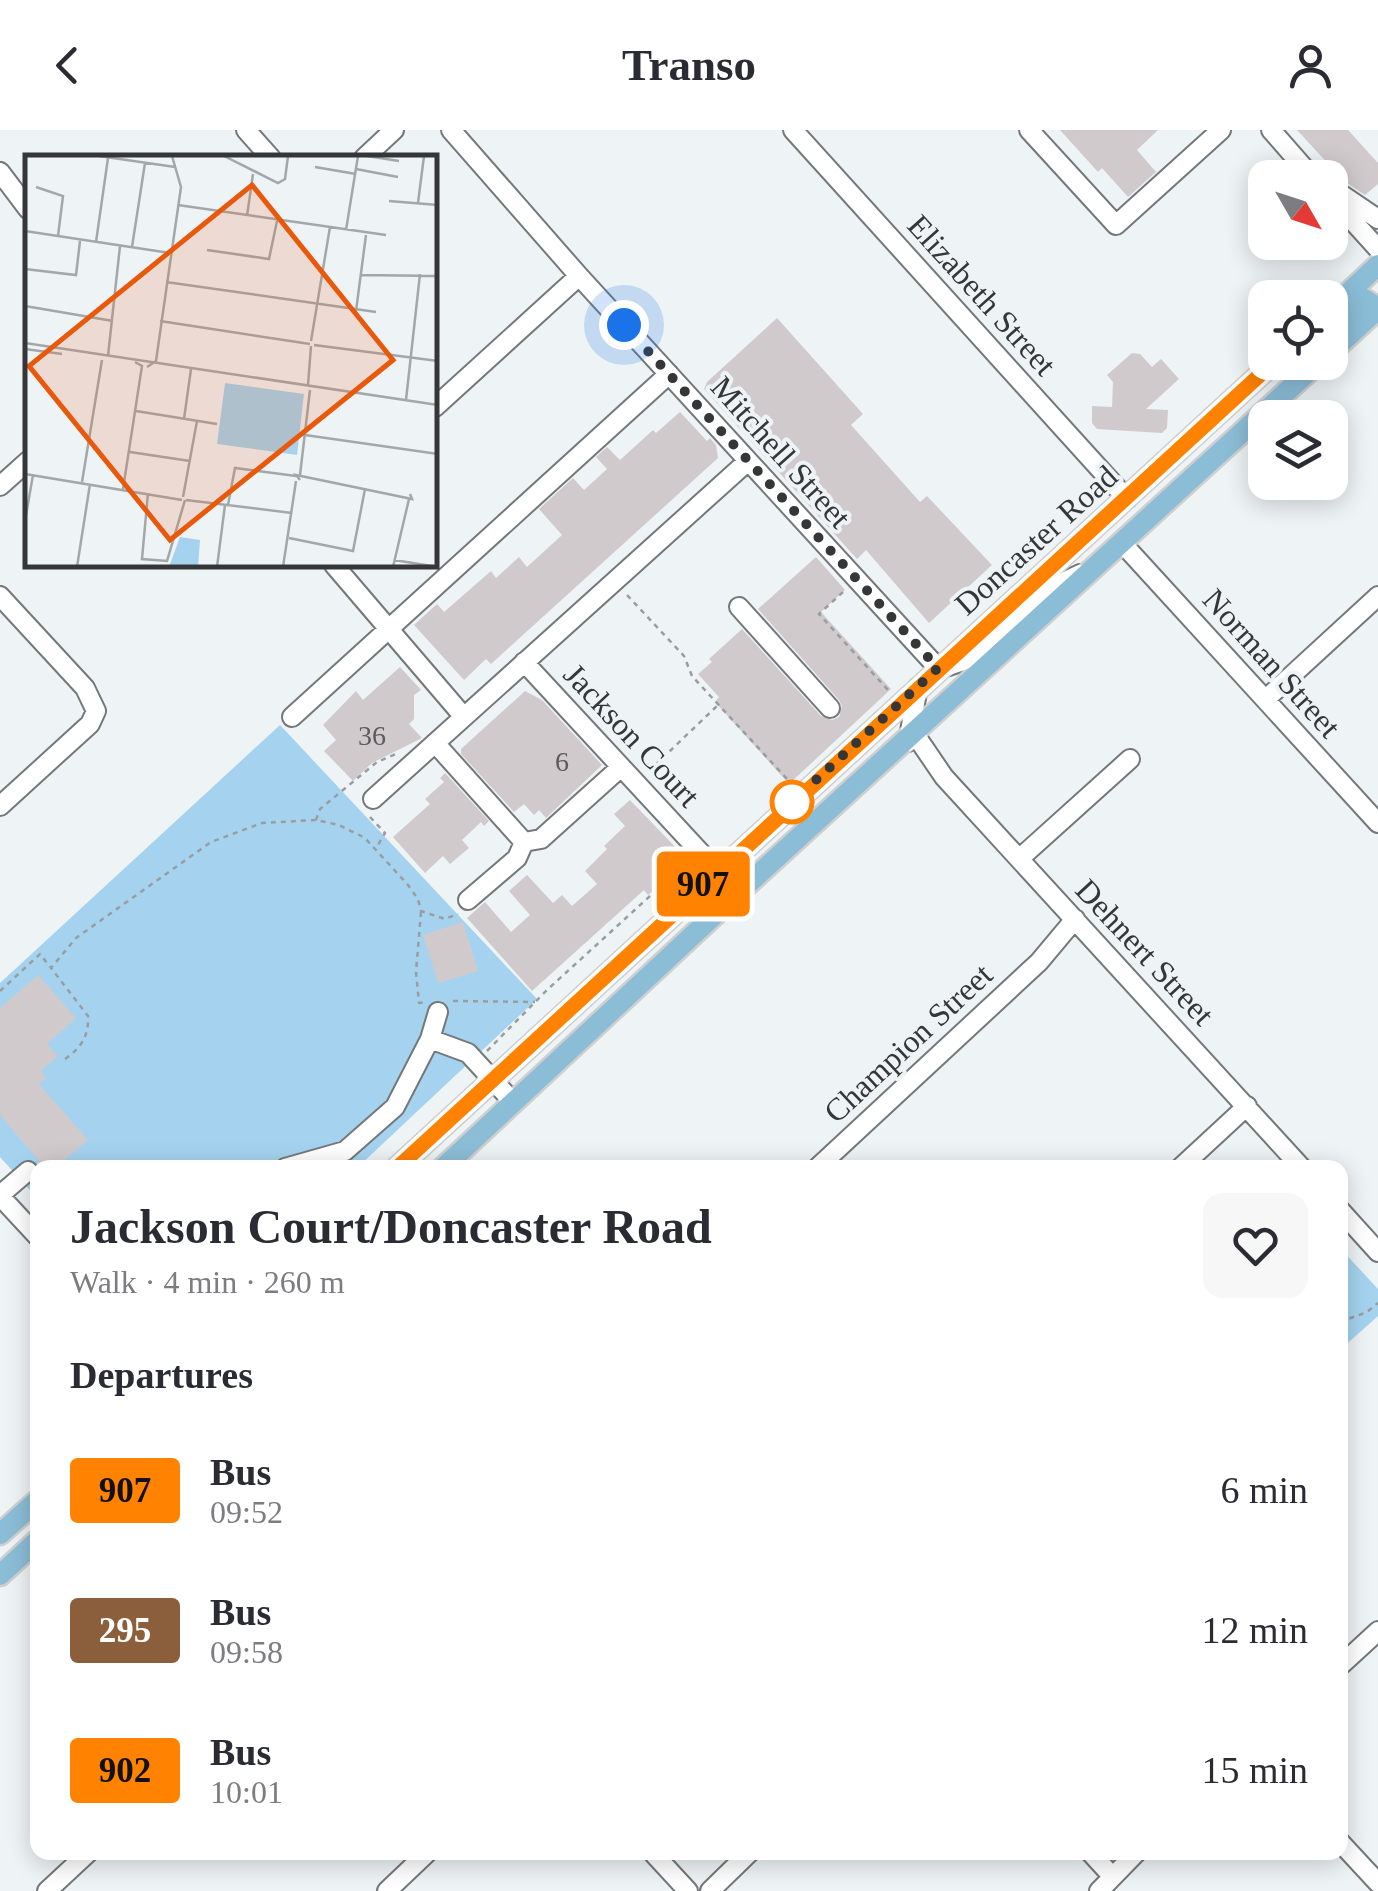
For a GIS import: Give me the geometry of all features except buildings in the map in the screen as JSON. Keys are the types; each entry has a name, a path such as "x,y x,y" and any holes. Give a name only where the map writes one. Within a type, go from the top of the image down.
{"main road":[{"path":"1348,293 1378,265"},
{"path":"1348,313 1364,299 1378,309 1348,336"},
{"name":"Doncaster Road","path":"405,1160 1255,380"},
{"path":"1240,395 1264,380"},
{"name":"Doncaster Road","path":"451,1160 738,892 1299,380"},
{"path":"0,1534 30,1507"},
{"path":"0,1574 30,1547"}],"street":[{"path":"246,130 268,155"},
{"path":"367,155 394,130"},
{"name":"Mitchell Street","path":"451,130 579,276 938,668"},
{"name":"Elizabeth Street","path":"794,130 1127,499"},
{"path":"1029,130 1116,225 1222,130"},
{"path":"1271,130 1298,160"},
{"path":"0,172 25,205"},
{"path":"1348,198 1378,218"},
{"path":"1348,216 1378,248"},
{"path":"438,404 579,276"},
{"path":"292,717 669,374"},
{"name":"Jackson Court","path":"373,799 748,461"},
{"path":"0,486 25,464"},
{"name":"Norman Street","path":"1122,543 1378,823"},
{"path":"938,668 958,666 976,657 1050,590 1098,564"},
{"path":"337,568 464,717"},
{"path":"0,596 85,688 96,711 90,724 0,806"},
{"path":"1266,699 1378,596"},
{"path":"739,607 830,708"},
{"name":"Jackson Court","path":"524,662 738,892"},
{"path":"911,736 918,687"},
{"name":"Dehnert Street","path":"911,736 912,750 944,777 1295,1160"},
{"path":"435,743 524,842"},
{"path":"1019,859 1130,759"},
{"path":"524,842 541,839 620,767"},
{"path":"468,900 517,858 524,842"},
{"name":"Champion Street","path":"826,1160 1079,924"},
{"path":"313,1160 345,1151 395,1107 430,1039 437,1007"},
{"path":"430,1039 468,1053 513,1102"},
{"path":"1189,1160 1246,1106"},
{"path":"28,1171 0,1196 30,1228"},
{"path":"1348,1217 1375,1241"},
{"path":"1348,1659 1378,1631"},
{"path":"1348,1851 1378,1883"},
{"path":"47,1891 80,1860"},
{"path":"387,1891 420,1860"},
{"path":"659,1860 688,1891"},
{"path":"710,1891 742,1860"},
{"path":"1097,1860 1112,1876"},
{"path":"1098,1891 1129,1860"}],"path":[{"path":"615,581 684,656 692,676 789,781"},
{"path":"848,588 818,614 888,690"},
{"path":"636,783 719,704"},
{"path":"372,818 385,833 376,848"},
{"path":"51,968 76,938 211,842 244,828 278,821 316,820 339,825 365,838 418,899 419,1003 437,1007"},
{"path":"476,1062 660,886 675,884 686,861"},
{"path":"421,911 445,919 460,913 468,900"},
{"path":"0,991 40,954 88,1016 86,1037 66,1059"},
{"path":"454,1000 535,1002"},
{"path":"1348,1319 1368,1312 1378,1303"}],"shaded area":[{"path":"280,725 537,999 365,1160 30,1160 30,1190 0,1157 0,983"},
{"path":"1348,1257 1378,1289 1378,1316 1348,1343"}],"bus line":[{"name":"907","path":"406,1160 1255,380"}],"route":[{"path":"624,325 938,668 792,802"}]}
